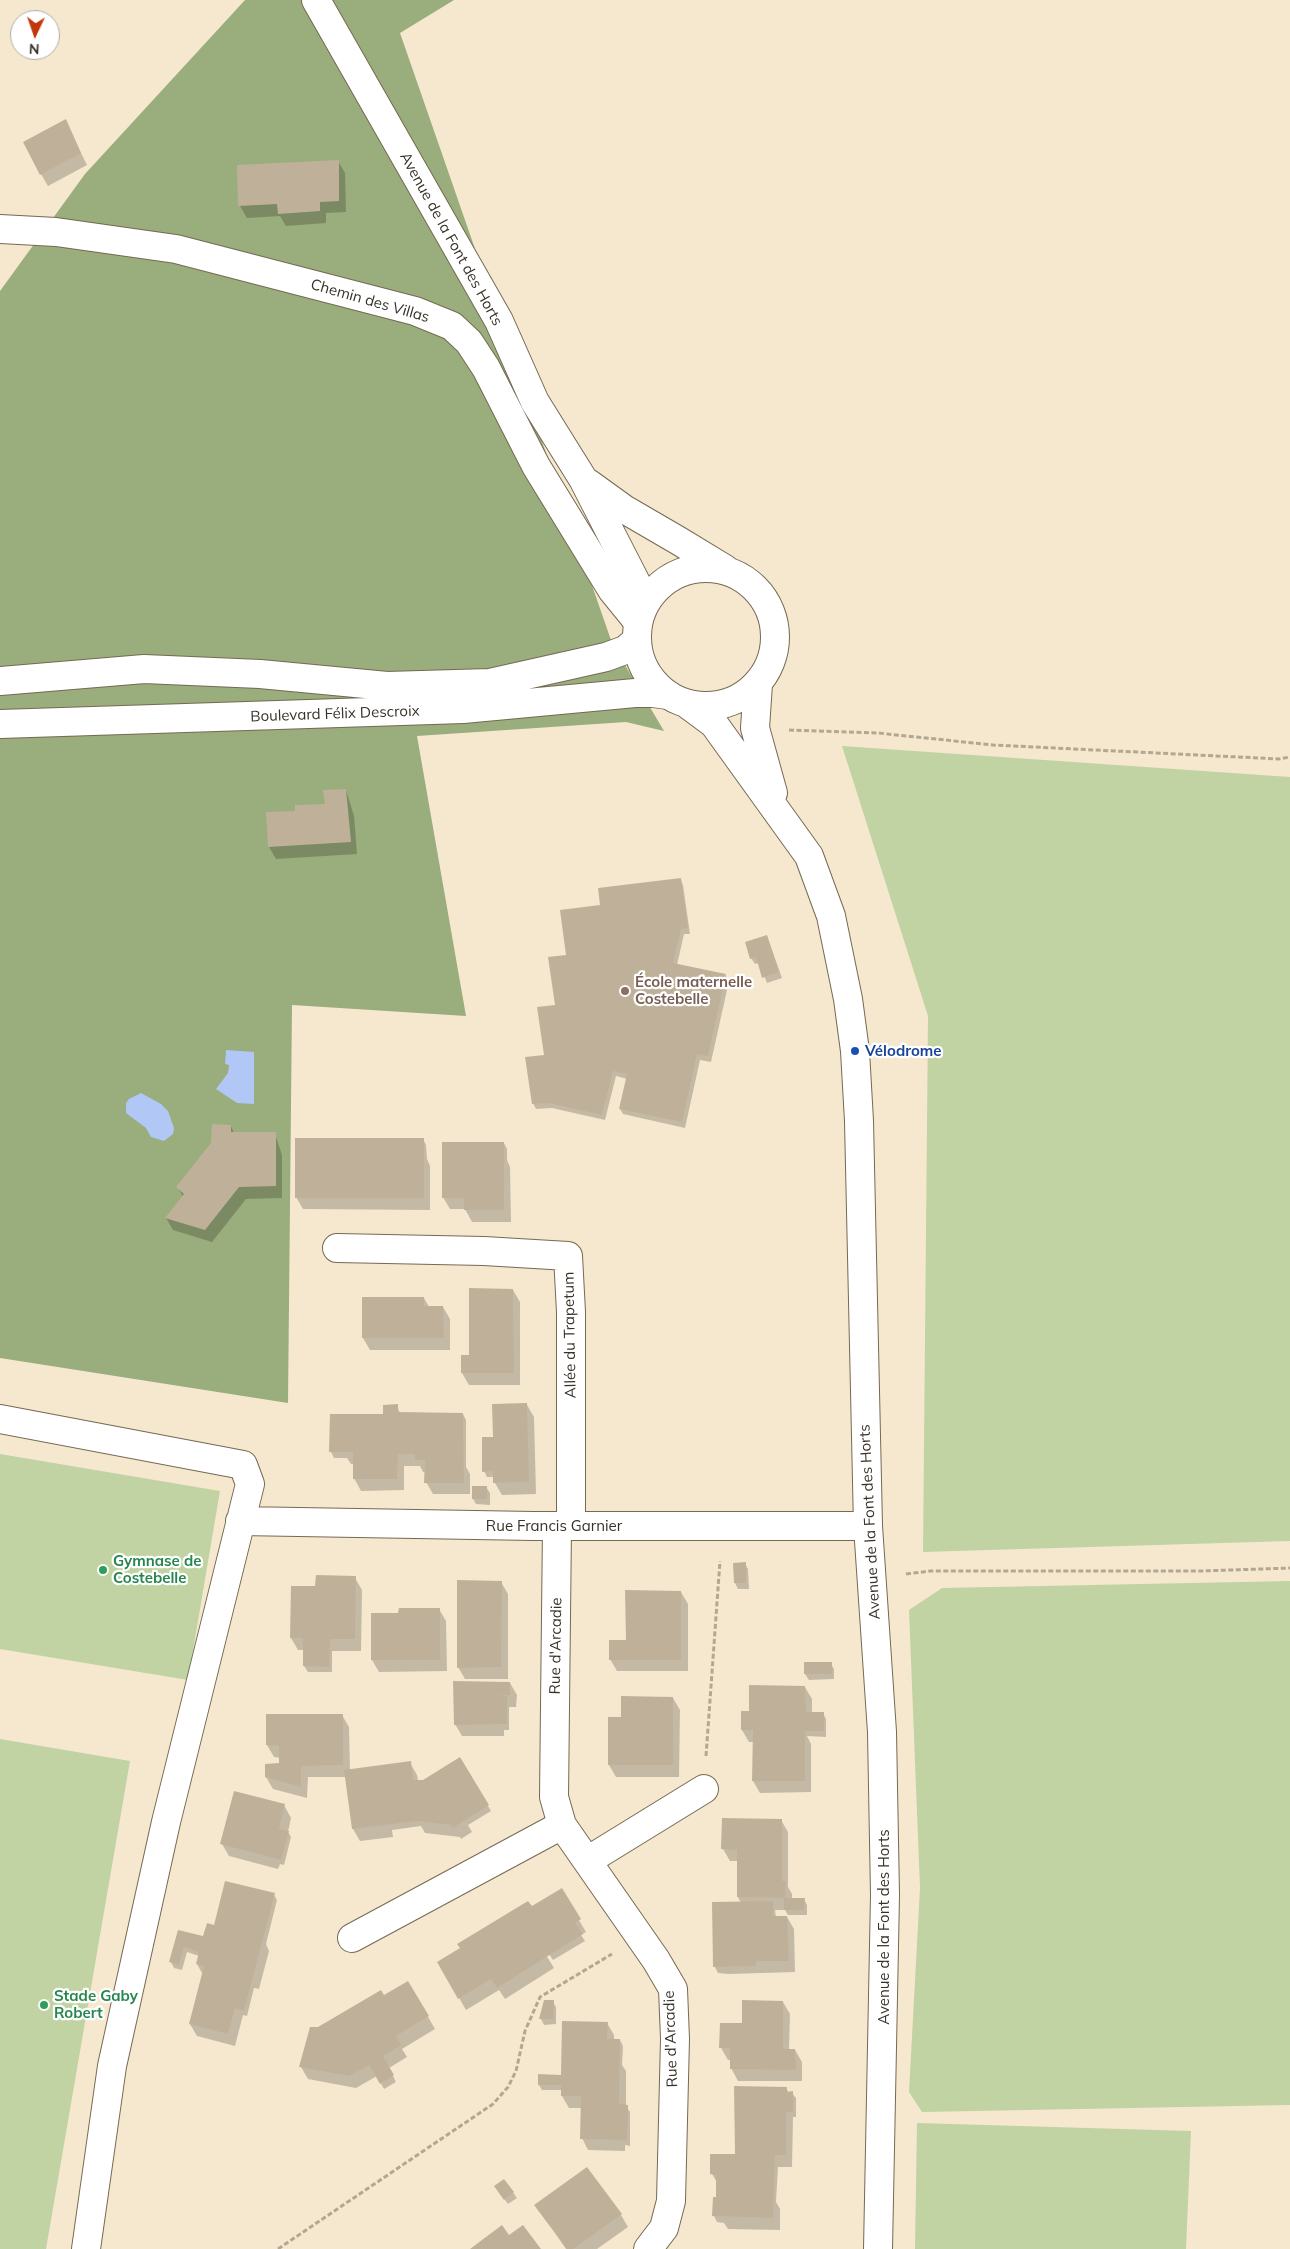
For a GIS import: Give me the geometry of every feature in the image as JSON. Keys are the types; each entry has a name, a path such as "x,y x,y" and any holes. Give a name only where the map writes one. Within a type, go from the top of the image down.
{"street":[{"name":"Avenue de la Font des Horts","path":"321,2 499,321 535,402 583,479 640,621"},
{"name":"Chemin des Villas","path":"0,229 56,232 176,249 415,311 452,326 469,342 486,368 536,466 612,590 640,621"},
{"name":"Avenue de la Font des Horts","path":"583,479 624,509 686,544 726,570"},
{"path":"695,569 726,570 744,579 759,592 770,609 774,622 776,648 769,668 758,684 740,698 717,706 677,700 649,677 642,665 640,621 667,580 680,573 695,569"},
{"name":"Boulevard Félix Descroix","path":"0,681 144,669 260,674 387,686 490,683 606,657 625,650 640,621"},
{"name":"Avenue de la Font des Horts","path":"758,684 755,728 778,811"},
{"name":"Boulevard Félix Descroix","path":"0,724 462,709 653,692 677,700"},
{"name":"Avenue de la Font des Horts","path":"677,700 714,724 809,856 831,916 850,1008 855,1051 859,1121 868,1526 882,1732 886,1895 878,2249"},
{"name":"Allée du Trapetum","path":"337,1248 484,1251 568,1256 571,1312 564,1526"},
{"path":"0,1419 243,1465 250,1484 166,1822 112,2066 86,2249"},
{"name":"Rue Francis Garnier","path":"240,1521 564,1526 868,1526"},
{"name":"Rue d'Arcadie","path":"564,1526 554,1797 562,1825 640,1938 672,1989 675,2038 671,2201 664,2228 648,2249"},
{"path":"587,1862 704,1789"},
{"path":"352,1938 562,1825"}],"path":[{"path":"755,728 878,733 993,745 1279,759 1290,757"},
{"path":"704,1789 720,1559"},
{"path":"871,1578 930,1571 1200,1571 1290,1568"},
{"path":"278,2249 492,2104 508,2087 516,2071 525,2031 540,1996 640,1938"}],"green space":[{"path":"245,0 454,0 400,33 612,643 664,731 626,722 417,736 466,1016 292,1005 288,1403 0,1358 0,291 85,174"},
{"path":"842,746 1290,777 1290,1541 923,1552 928,1016"},
{"name":"Gymnase de Costebelle","path":"0,1454 220,1491 188,1680 0,1649"},
{"path":"1290,1581 1290,2105 922,2112 909,2092 920,1888 909,1610 942,1588"},
{"name":"Stade Gaby Robert","path":"0,1739 130,1761 46,2249 0,2249"},
{"path":"917,2123 1191,2131 1186,2249 915,2249"}],"water":[{"path":"226,1050 254,1052 254,1104 237,1103 216,1089 228,1073 229,1065 225,1064"},
{"path":"141,1093 161,1104 168,1111 174,1128 173,1134 164,1141 151,1137 146,1128 126,1113 126,1103 129,1099"}],"building":[{"path":"66,119 81,153 40,175 23,142"},
{"path":"339,160 339,201 320,202 320,211 278,214 277,204 238,206 237,165"},
{"path":"346,789 351,842 268,847 266,812 295,811 295,805 325,804 323,790"},
{"path":"681,878 688,928 681,929 673,963 726,974 708,1056 697,1054 682,1122 619,1109 627,1074 613,1071 602,1115 548,1103 532,1104 525,1057 544,1055 537,1007 555,1005 548,957 566,955 560,910 600,905 598,888"},
{"path":"767,935 779,972 762,978 756,957 750,959 745,942"},
{"path":"212,1124 231,1125 231,1132 276,1132 276,1186 239,1187 205,1230 165,1218 184,1194 176,1187 211,1143"},
{"path":"295,1138 424,1138 424,1198 295,1198"},
{"path":"442,1142 504,1142 504,1210 464,1210 464,1198 442,1198"},
{"path":"469,1288 513,1289 514,1373 461,1373 461,1355 469,1355"},
{"path":"362,1297 424,1297 424,1306 443,1306 444,1338 362,1338"},
{"path":"527,1403 529,1482 493,1483 493,1471 482,1472 482,1437 493,1437 492,1404"},
{"path":"398,1404 398,1412 463,1413 464,1483 424,1483 425,1460 415,1460 415,1454 398,1454 397,1479 353,1479 353,1452 329,1452 330,1414 383,1414 383,1405"},
{"path":"472,1486 487,1486 487,1499 472,1499"},
{"path":"746,1562 746,1583 734,1583 733,1563"},
{"path":"316,1575 356,1576 355,1639 330,1639 329,1667 303,1666 303,1638 290,1638 291,1586 315,1586"},
{"path":"457,1580 502,1581 501,1667 457,1668"},
{"path":"625,1590 681,1591 681,1660 609,1660 609,1640 626,1640"},
{"path":"399,1608 440,1608 440,1660 371,1660 371,1613 398,1613"},
{"path":"804,1662 832,1662 832,1674 804,1674"},
{"path":"453,1681 510,1682 510,1695 499,1695 507,1696 507,1724 454,1725"},
{"path":"749,1685 805,1686 806,1712 824,1712 824,1731 805,1731 805,1781 752,1781 753,1730 741,1730 741,1711 749,1711"},
{"path":"621,1696 673,1697 673,1765 608,1765 608,1717 621,1717"},
{"path":"266,1714 343,1714 343,1765 301,1766 301,1787 265,1777 265,1764 279,1763 279,1746 266,1745"},
{"path":"460,1757 489,1805 453,1828 451,1825 417,1821 352,1829 344,1770 411,1761 413,1780 423,1780"},
{"path":"234,1791 285,1804 279,1829 289,1831 281,1860 220,1844"},
{"path":"722,1818 782,1819 782,1881 786,1881 785,1898 737,1897 737,1850 721,1849"},
{"path":"225,1881 275,1893 244,2011 235,2008 228,2034 189,2024 204,1966 196,1964 199,1952 184,1947 179,1965 169,1962 178,1930 203,1936 207,1923 214,1925"},
{"path":"562,1888 581,1919 575,1923 583,1934 497,1988 491,1979 458,1999 437,1962 460,1948 457,1944 528,1901 532,1906"},
{"path":"784,1898 805,1898 804,1910 784,1910"},
{"path":"773,1901 773,1916 787,1916 789,1961 756,1961 756,1966 713,1967 712,1902"},
{"path":"408,1981 429,2016 396,2036 401,2045 383,2056 394,2075 380,2084 369,2065 349,2076 299,2067 310,2027 318,2027 381,1990 384,1995"},
{"path":"544,2000 554,2000 553,2019 539,2019"},
{"path":"742,2000 783,2001 783,2049 795,2049 796,2070 730,2069 730,2048 719,2048 720,2023 742,2023"},
{"path":"562,2021 608,2022 607,2039 620,2039 619,2104 628,2105 627,2140 580,2139 581,2096 561,2096 561,2085 538,2085 538,2074 561,2075"},
{"path":"734,2086 787,2087 787,2092 793,2091 793,2112 786,2112 786,2155 775,2155 773,2218 712,2216 713,2197 716,2197 716,2175 710,2174 710,2154 735,2154"},
{"path":"587,2167 622,2214 573,2249 567,2249 534,2205"},
{"path":"504,2179 514,2192 504,2200 494,2186"},
{"path":"502,2225 509,2235 523,2225 541,2249 470,2249"}],"place":[{"name":"École maternelle Costebelle","path":"625,991"},
{"name":"Vélodrome","path":"855,1051"},
{"name":"Gymnase de Costebelle","path":"103,1570"},
{"name":"Stade Gaby Robert","path":"44,2005"}]}
